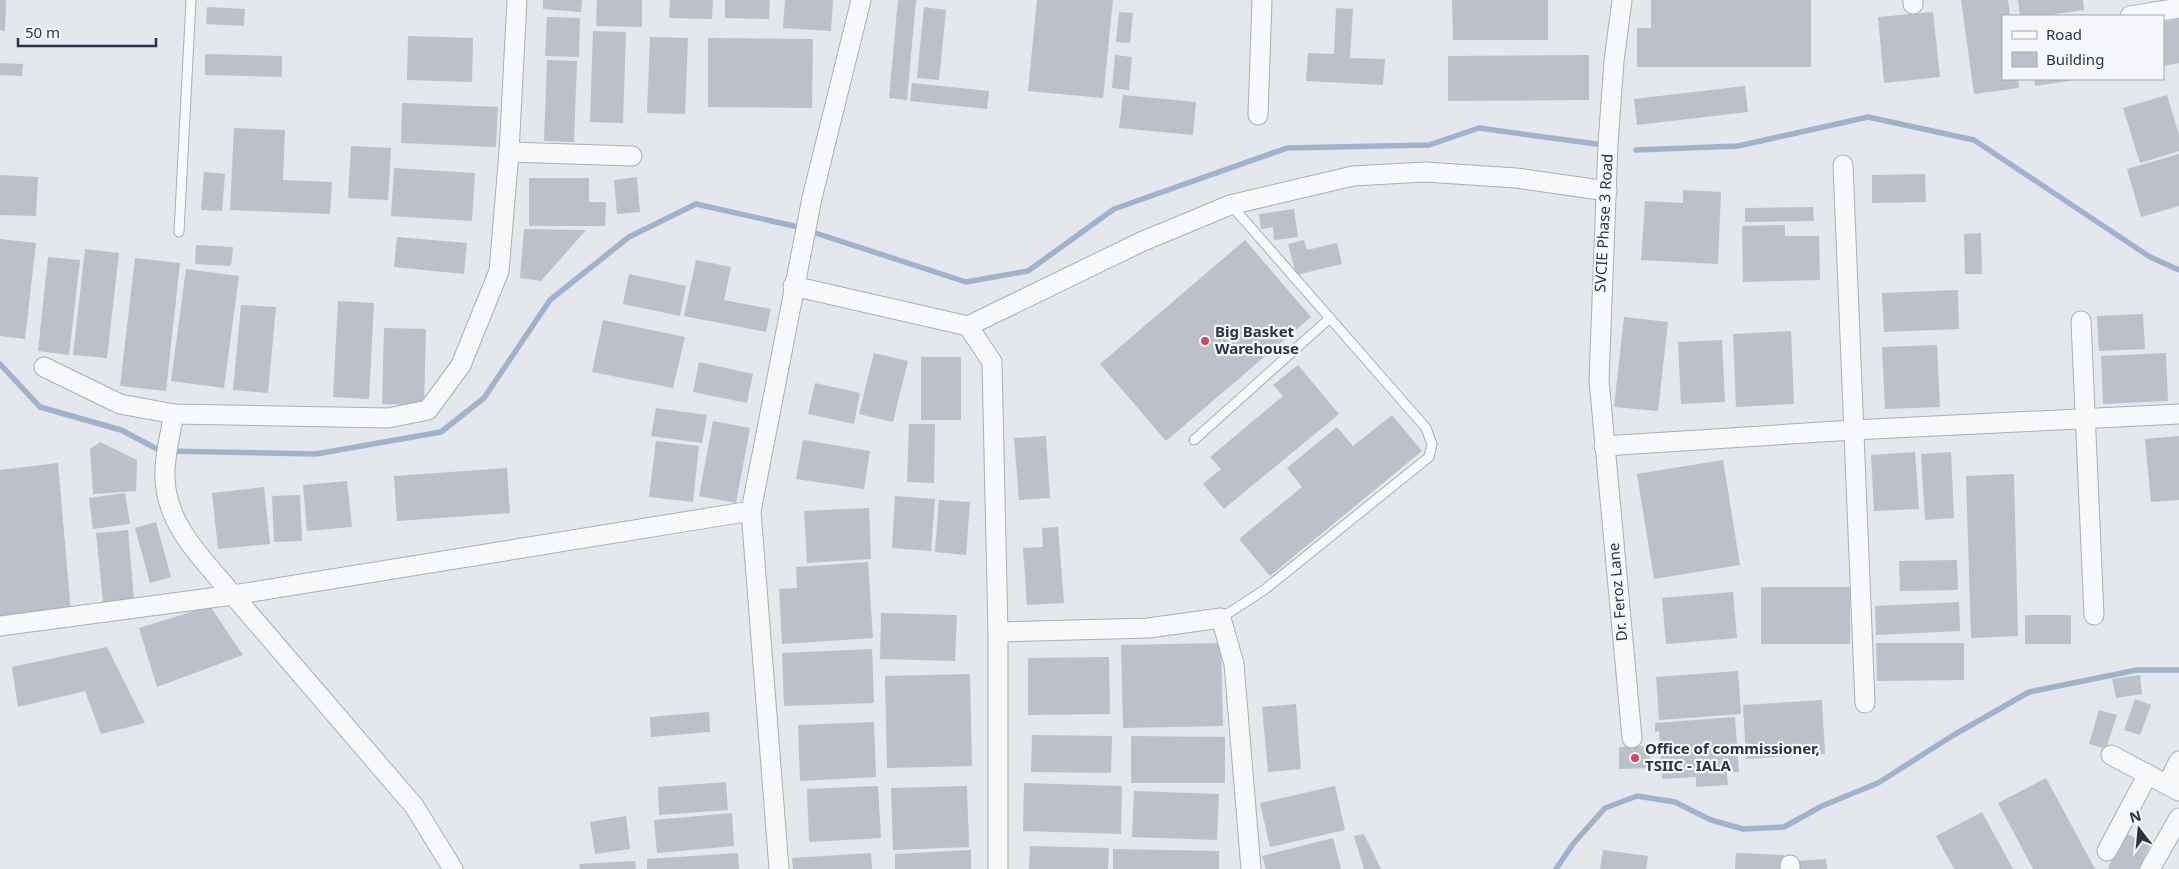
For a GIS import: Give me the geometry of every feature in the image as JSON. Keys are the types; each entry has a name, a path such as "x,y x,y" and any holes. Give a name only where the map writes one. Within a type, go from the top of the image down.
{"street":[{"path":"44,367 120,404 174,414 388,418 428,410 461,365 499,271 509,152 517,0"},
{"path":"779,869 751,511 799,256 861,0"},
{"path":"1258,115 1262,0"},
{"name":"SVCIE Phase 3 Road","path":"1604,446 1599,380 1601,282 1614,61 1622,0"},
{"path":"2136,15 2179,8"},
{"path":"509,152 632,156"},
{"path":"1843,165 1865,703"},
{"path":"793,286 968,326 1141,242 1230,205 1353,176 1425,172 1516,178 1607,192"},
{"path":"2081,321 2094,615"},
{"path":"968,326 992,362 998,632 998,869"},
{"path":"174,414 165,478 169,506 179,530 414,806 453,869"},
{"path":"1604,446 1853,430 2179,414"},
{"name":"Dr. Feroz Lane","path":"1604,446 1632,738"},
{"path":"0,626 233,595 751,511"},
{"path":"998,632 1148,628 1221,618 1234,664 1251,869"},
{"path":"2111,755 2173,788 2179,761"},
{"path":"2107,851 2148,774"},
{"path":"2150,869 2179,818"}],"lane":[{"path":"179,232 191,0"},
{"path":"1221,618 1264,590 1429,457 1432,444 1426,428 1230,205"},
{"path":"1194,440 1330,318"}],"building":[{"path":"0,0 6,0 5,31 0,30"},
{"path":"543,0 582,0 581,12 543,9"},
{"path":"597,0 642,0 642,27 596,26"},
{"path":"670,0 713,0 712,19 669,18"},
{"path":"725,0 770,0 769,19 725,18"},
{"path":"785,0 833,0 831,31 783,28"},
{"path":"898,0 916,0 907,100 889,98"},
{"path":"1037,0 1113,0 1103,98 1028,91"},
{"path":"1452,0 1548,0 1548,40 1453,40"},
{"path":"1651,0 1811,0 1811,67 1637,67 1637,28 1651,28"},
{"path":"1961,0 2008,0 2010,15 2002,15 2002,80 2018,80 2019,88 1974,94"},
{"path":"2018,0 2083,0 2084,10 2048,15 2020,15"},
{"path":"207,7 245,9 244,26 206,24"},
{"path":"924,7 946,10 939,80 917,78"},
{"path":"1336,8 1353,9 1350,58 1385,59 1383,85 1306,81 1308,53 1334,54"},
{"path":"1119,12 1133,13 1130,43 1116,42"},
{"path":"1933,12 1940,77 1884,83 1878,17"},
{"path":"547,17 580,18 579,57 545,56"},
{"path":"2179,19 2179,63 2164,66 2164,22"},
{"path":"593,31 626,32 623,123 590,122"},
{"path":"408,36 473,38 472,82 407,80"},
{"path":"650,37 688,38 685,114 647,113"},
{"path":"708,38 813,39 812,108 708,107"},
{"path":"205,54 282,56 282,77 205,75"},
{"path":"1115,55 1132,57 1129,90 1112,88"},
{"path":"1589,55 1589,100 1448,101 1448,56"},
{"path":"547,60 577,61 574,142 544,141"},
{"path":"0,63 23,64 22,76 0,75"},
{"path":"2034,80 2074,80 2035,86"},
{"path":"912,83 989,91 987,109 910,101"},
{"path":"1745,86 1748,112 1637,125 1634,99"},
{"path":"1123,95 1196,102 1193,135 1119,128"},
{"path":"2167,95 2179,135 2179,151 2140,163 2123,108"},
{"path":"402,103 498,107 496,147 401,143"},
{"path":"234,128 285,130 283,180 332,182 330,214 230,210"},
{"path":"351,146 391,148 388,200 348,198"},
{"path":"2179,154 2179,206 2141,217 2127,169"},
{"path":"394,168 475,173 472,221 391,216"},
{"path":"204,172 225,174 222,211 201,210"},
{"path":"1925,174 1926,202 1872,203 1872,175"},
{"path":"0,175 38,177 36,216 0,215"},
{"path":"637,177 640,212 617,214 614,180"},
{"path":"529,178 589,178 589,202 606,202 605,226 529,226"},
{"path":"1683,190 1721,192 1718,264 1641,260 1645,201 1683,203"},
{"path":"1813,207 1814,221 1745,222 1745,208"},
{"path":"1294,209 1298,237 1274,240 1273,227 1261,229 1259,214"},
{"path":"1785,225 1785,236 1819,236 1820,280 1743,282 1742,226"},
{"path":"524,229 586,230 541,281 520,278"},
{"path":"1981,233 1982,274 1965,274 1964,234"},
{"path":"397,237 467,243 464,274 394,267"},
{"path":"0,239 36,243 25,339 0,336"},
{"name":"Big Basket Warehouse","path":"1245,240 1311,317 1166,441 1100,364"},
{"path":"1304,240 1307,250 1337,243 1342,264 1296,275 1288,244"},
{"path":"196,245 233,247 231,266 195,264"},
{"path":"85,249 119,253 107,358 73,355"},
{"path":"48,257 80,260 69,355 38,351"},
{"path":"135,258 180,263 166,391 120,386"},
{"path":"696,260 731,267 724,300 771,309 766,332 684,316"},
{"path":"186,269 239,276 224,388 171,381"},
{"path":"629,274 686,286 680,316 623,304"},
{"path":"1958,290 1959,329 1884,332 1882,293"},
{"path":"338,301 374,303 369,399 333,397"},
{"path":"241,305 276,307 268,393 233,390"},
{"path":"2143,314 2145,349 2099,351 2097,316"},
{"path":"1624,317 1668,322 1658,411 1614,407"},
{"path":"603,320 685,337 673,388 592,372"},
{"path":"384,328 426,329 424,405 382,404"},
{"path":"1791,331 1794,404 1736,407 1733,334"},
{"path":"1722,340 1725,402 1681,404 1678,342"},
{"path":"1937,345 1940,407 1885,409 1882,347"},
{"path":"874,353 908,361 893,422 859,414"},
{"path":"2166,353 2168,401 2103,404 2101,356"},
{"path":"921,357 961,357 961,420 921,420"},
{"path":"699,362 753,374 747,403 693,392"},
{"path":"1298,365 1339,414 1224,509 1203,484 1221,469 1210,457 1283,396 1273,385"},
{"path":"815,383 860,393 854,424 808,414"},
{"path":"656,408 707,415 702,443 651,436"},
{"path":"1392,415 1422,451 1270,576 1239,539 1302,487 1287,468 1337,427 1353,446"},
{"path":"713,421 750,428 736,503 699,496"},
{"path":"909,424 935,424 934,483 907,482"},
{"path":"1046,436 1050,498 1019,500 1014,438"},
{"path":"2179,436 2179,500 2151,502 2145,439"},
{"path":"803,440 870,451 864,489 796,479"},
{"path":"656,441 699,446 693,502 649,497"},
{"path":"100,442 137,460 136,491 93,494 90,449"},
{"path":"1915,452 1919,509 1874,511 1871,455"},
{"path":"1951,452 1954,518 1925,520 1921,454"},
{"path":"1723,460 1740,565 1654,579 1637,474"},
{"path":"58,463 71,612 0,622 0,470"},
{"path":"507,468 510,513 397,521 394,476"},
{"path":"2014,474 2018,636 1971,638 1966,476"},
{"path":"347,481 352,527 307,531 303,485"},
{"path":"264,487 270,544 218,549 212,493"},
{"path":"125,493 130,524 93,529 89,498"},
{"path":"300,495 302,541 274,542 272,496"},
{"path":"895,496 935,499 931,551 892,548"},
{"path":"939,500 970,502 966,555 935,552"},
{"path":"869,508 871,559 807,563 804,511"},
{"path":"156,522 171,577 150,583 135,528"},
{"path":"1058,527 1064,603 1027,605 1023,548 1043,547 1042,528"},
{"path":"128,530 134,599 103,602 96,533"},
{"path":"1957,560 1958,590 1900,591 1899,561"},
{"path":"868,562 873,638 782,644 779,589 797,588 796,567"},
{"path":"1761,587 1850,587 1850,644 1761,644"},
{"path":"1733,592 1737,638 1666,644 1662,598"},
{"path":"1959,602 1960,631 1876,635 1875,606"},
{"path":"210,606 243,655 157,687 139,628"},
{"path":"881,613 957,615 955,661 880,659"},
{"path":"2025,615 2071,615 2071,644 2025,644"},
{"path":"1221,643 1223,726 1123,728 1121,645"},
{"path":"1876,643 1964,643 1964,680 1877,681"},
{"path":"107,647 145,723 101,734 85,691 18,707 12,667"},
{"path":"872,649 874,703 784,706 782,653"},
{"path":"1109,657 1110,714 1028,715 1028,658"},
{"path":"1738,671 1741,714 1659,720 1656,677"},
{"path":"970,674 972,766 887,768 885,676"},
{"path":"2140,675 2142,694 2116,698 2112,679"},
{"path":"2135,699 2151,705 2140,735 2124,730"},
{"path":"1822,700 1825,754 1746,759 1743,705"},
{"path":"1296,704 1301,769 1268,772 1262,707"},
{"path":"2099,710 2117,715 2106,749 2089,744"},
{"path":"709,712 710,732 651,737 650,717"},
{"path":"1735,717 1739,772 1727,773 1728,785 1696,787 1696,777 1662,779 1659,731 1655,732 1655,723"},
{"path":"874,722 876,777 800,781 798,725"},
{"path":"1032,735 1112,736 1111,773 1031,772"},
{"path":"1131,736 1225,737 1225,783 1131,783"},
{"name":"Office of commissioner, TSIIC - IALA","path":"1650,746 1651,768 1619,769 1619,747"},
{"path":"2046,778 2095,869 2033,869 1998,803"},
{"path":"726,782 728,810 659,815 658,787"},
{"path":"1024,783 1122,786 1121,834 1023,831"},
{"path":"878,786 881,838 809,842 807,789"},
{"path":"967,786 969,847 893,850 891,788"},
{"path":"1335,786 1345,830 1270,847 1260,803"},
{"path":"1134,791 1219,794 1217,840 1132,837"},
{"path":"1982,812 2013,869 1954,869 1936,836"},
{"path":"732,813 734,846 657,853 654,820"},
{"path":"626,816 630,849 595,854 590,822"},
{"path":"2125,833 2150,845 2139,869 2110,869 2108,868"},
{"path":"1364,834 1381,869 1364,869 1354,836"},
{"path":"1333,838 1341,869 1266,869 1262,856"},
{"path":"1030,846 1109,848 1108,869 1029,869"},
{"path":"1113,849 1219,851 1219,869 1113,869"},
{"path":"971,850 971,869 895,869 895,854"},
{"path":"1603,850 1648,856 1646,869 1600,869"},
{"path":"738,853 739,869 647,869 647,859"},
{"path":"871,853 872,869 793,869 792,858"},
{"path":"1736,853 1784,855 1784,869 1735,869"},
{"path":"1826,859 1827,869 1795,869 1795,861"},
{"path":"635,861 636,869 580,869 579,864"}],"waterway":[{"path":"1636,150 1738,146 1868,117 1974,140 2150,257 2179,270"},
{"path":"0,364 40,407 121,430 161,451 316,454 441,432 484,398 550,300 629,237 696,204 794,226 966,282 1028,271 1114,209 1287,148 1429,145 1479,128 1596,144"},
{"path":"1556,869 1573,844 1605,808 1637,796 1675,802 1711,820 1743,829 1784,827 1822,806 1878,783 1952,736 2029,692 2137,670 2179,670"}],"place":[{"name":"Big Basket Warehouse","path":"1205,341"},
{"name":"Office of commissioner, TSIIC - IALA","path":"1635,758"}]}
